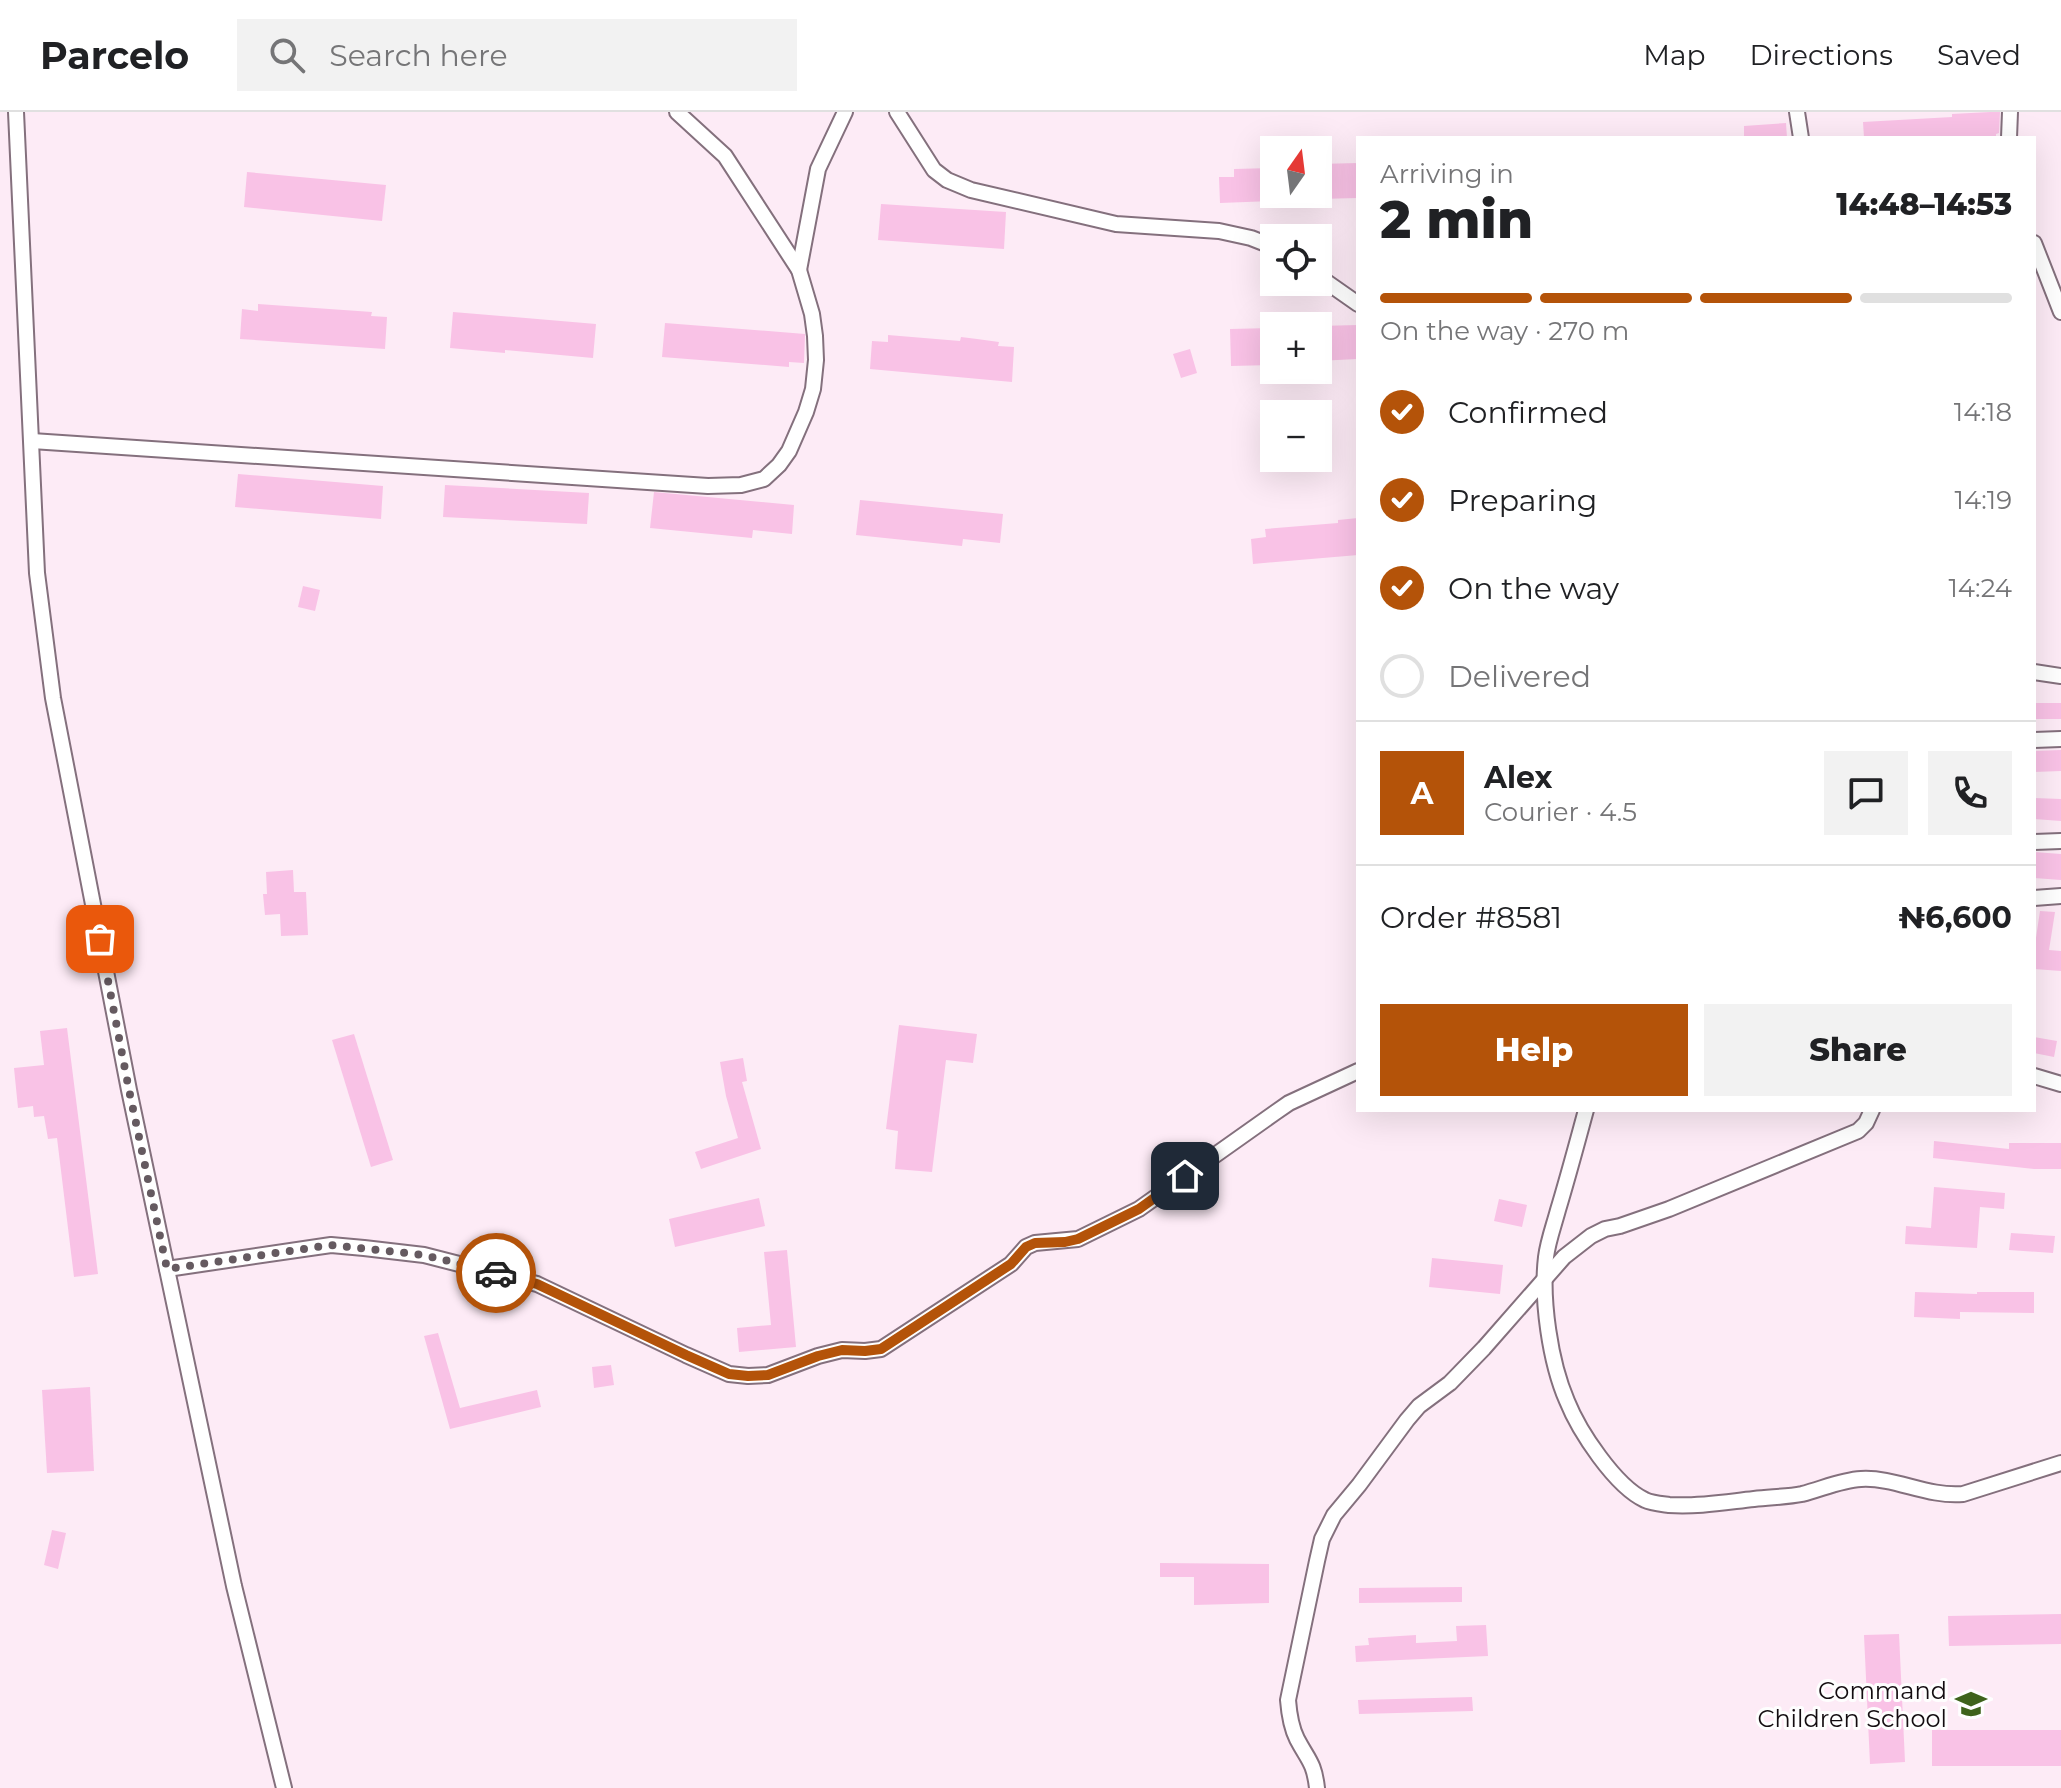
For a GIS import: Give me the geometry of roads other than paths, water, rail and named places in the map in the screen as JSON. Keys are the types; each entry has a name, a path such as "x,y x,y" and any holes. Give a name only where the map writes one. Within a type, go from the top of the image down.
{"street":[{"path":"16,112 37,573 53,698 129,1090 234,1586 284,1788"},
{"path":"32,441 708,486 741,485 764,479 789,451 813,389 816,360 812,314 799,270 725,156 677,112"},
{"path":"799,270 818,169 845,112"},
{"path":"897,112 934,170 947,180 971,190 1116,224 1219,231 1260,242"},
{"path":"1797,112 1801,136"},
{"path":"2009,136 2010,112"},
{"path":"2036,248 2061,312"},
{"path":"1332,286 1356,303"},
{"path":"2036,672 2061,676"},
{"path":"2036,740 2061,739"},
{"path":"2036,842 2061,841"},
{"path":"2036,898 2061,896"},
{"path":"167,1269 331,1245 424,1255 537,1284 729,1374 768,1375 842,1350 881,1349 1011,1264 1026,1247 1035,1243 1078,1239 1139,1209 1289,1103 1356,1072"},
{"path":"2036,1077 2061,1084"},
{"path":"1585,1112 1546,1255 1548,1322 1567,1401 1602,1462 1645,1500 1669,1505 1706,1505 1801,1494 1863,1479 1885,1481 1932,1493 1963,1494 2061,1463"},
{"path":"1317,1788 1311,1760 1296,1738 1288,1700 1322,1539 1334,1515 1407,1420 1484,1348 1564,1257 1591,1236 1669,1209 1858,1131 1871,1112"}],"place":[{"name":"Command Children School","path":"1971,1704"}]}
